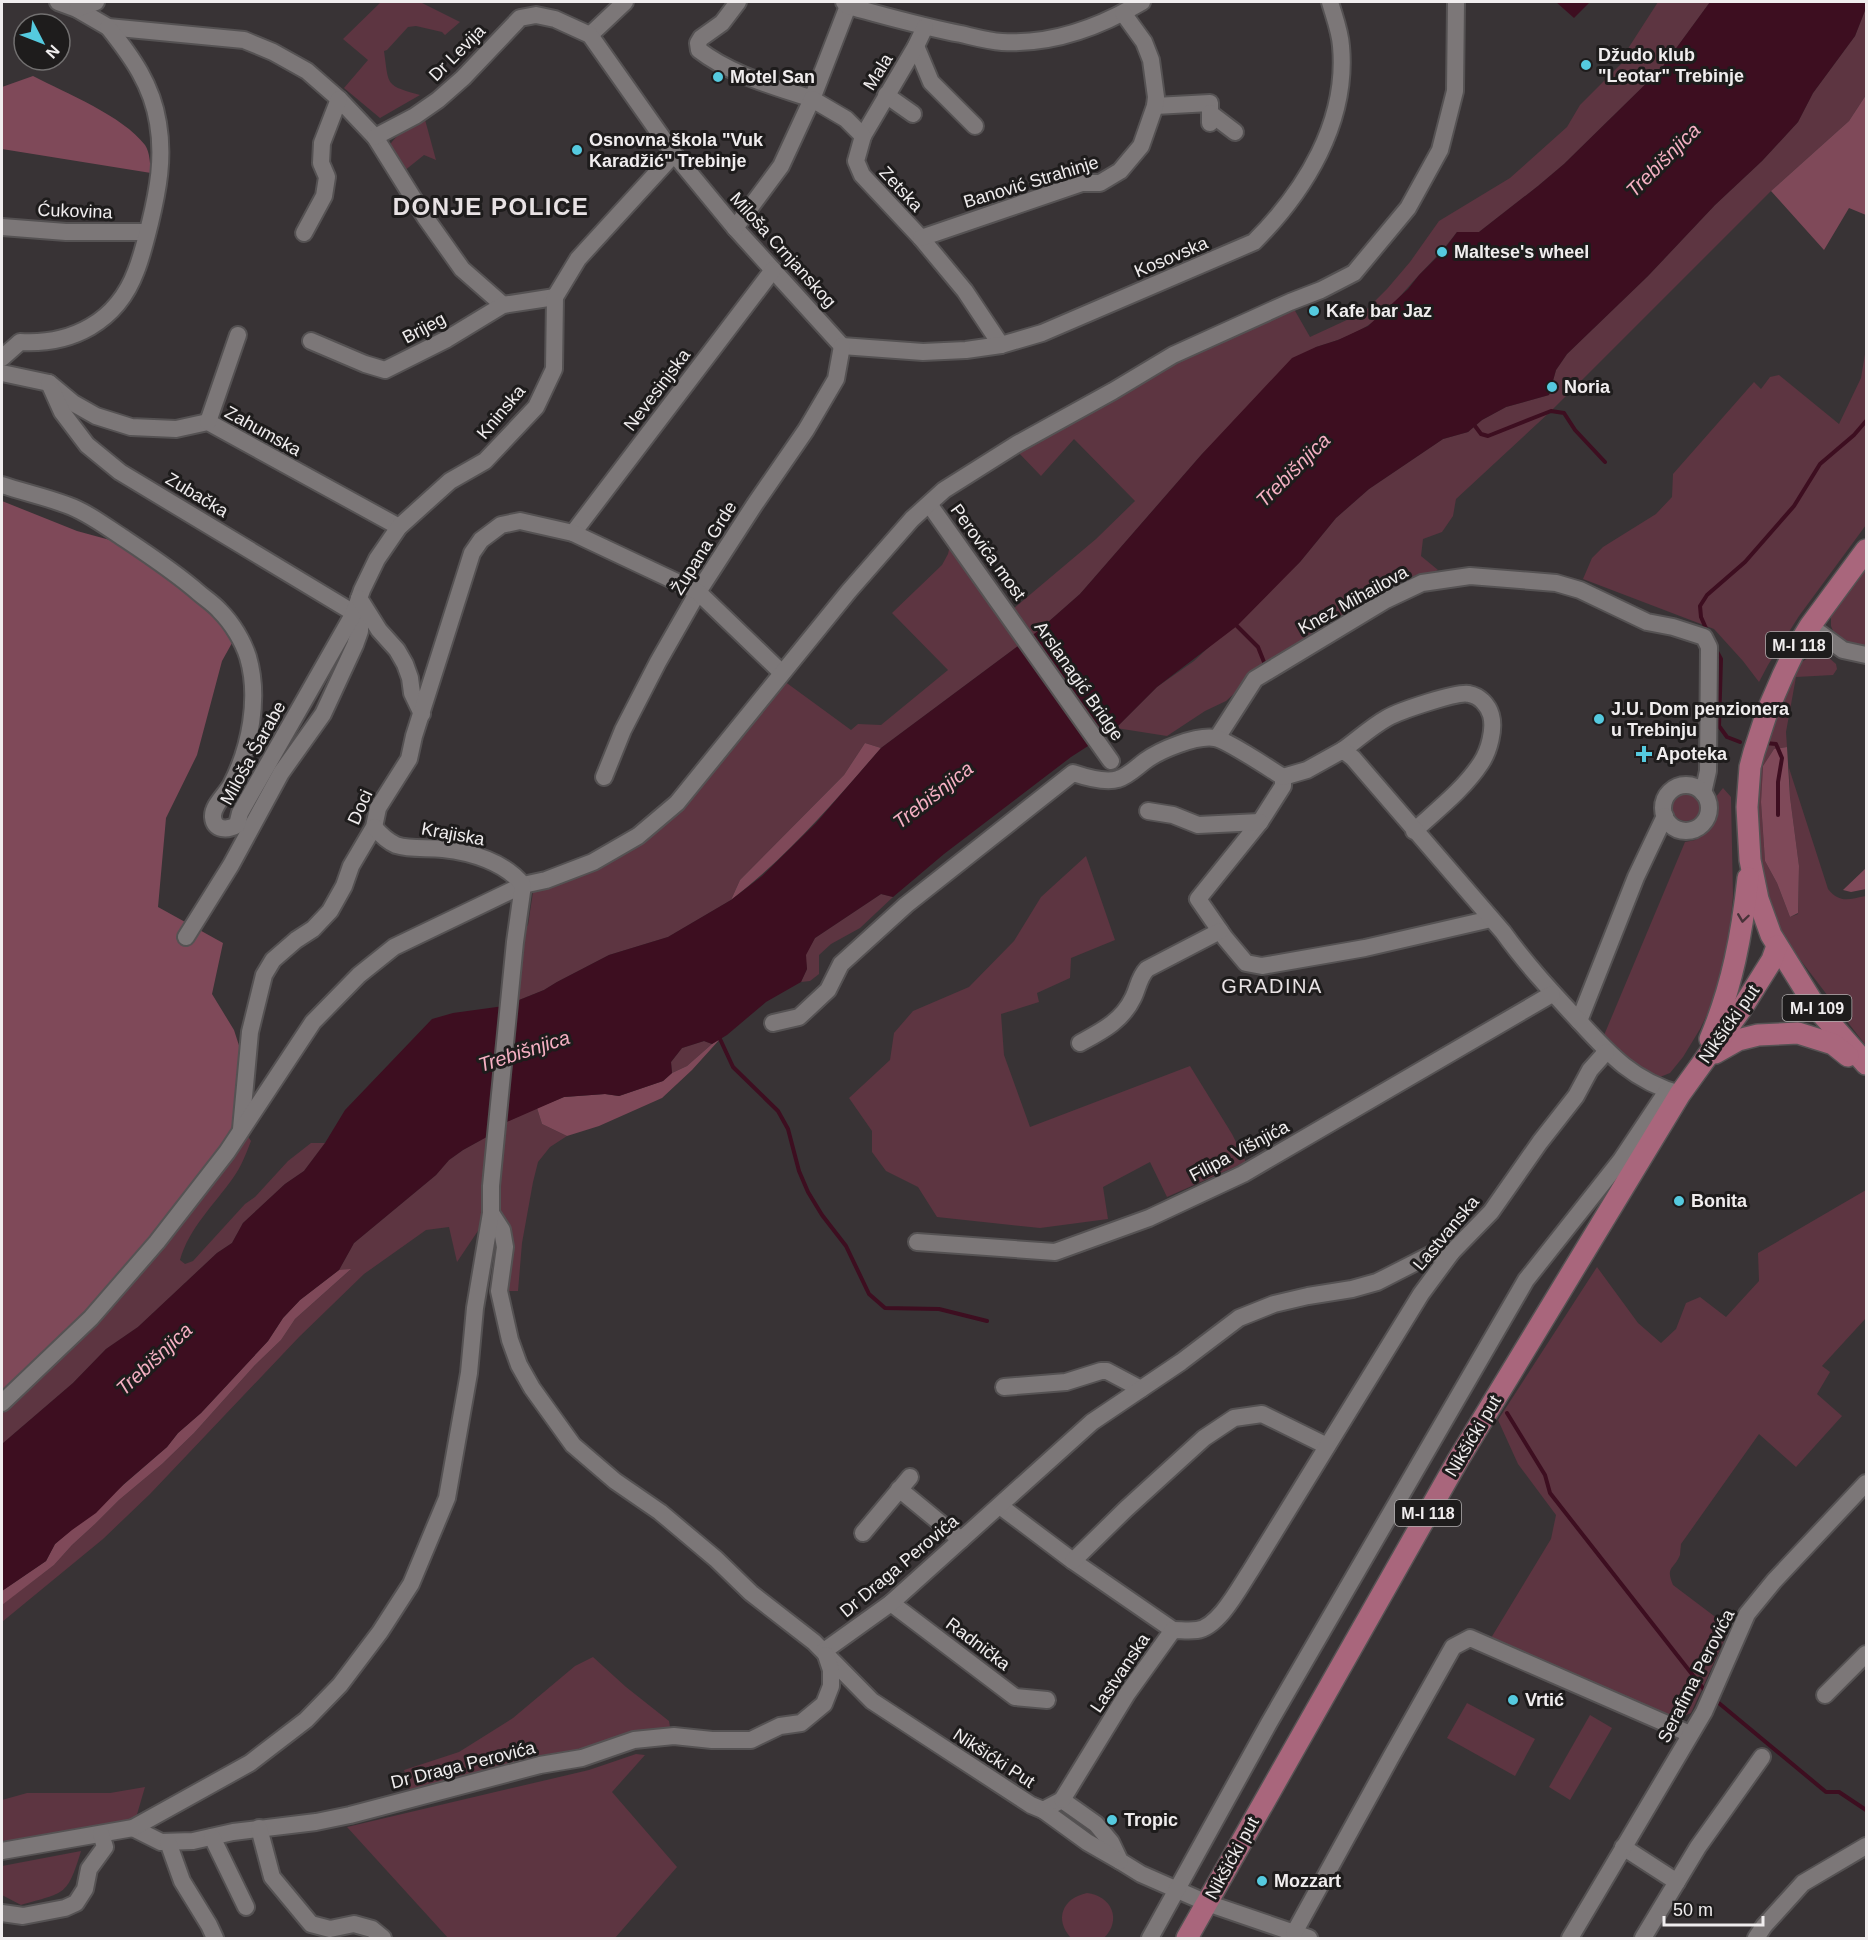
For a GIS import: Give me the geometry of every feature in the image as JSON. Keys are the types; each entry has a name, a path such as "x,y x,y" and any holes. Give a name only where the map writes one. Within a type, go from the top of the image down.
{"main road":[{"name":"M-I 118","path":"1777,945 1763,916 1750,860 1747,807 1750,767 1767,712 1783,675 1810,626 1866,550"},
{"name":"M-I 118","path":"1700,1065 1732,981 1750,860"},
{"name":"Nikšićki put","path":"1187,1938 1458,1460 1674,1093 1700,1065 1742,1008 1772,960 1777,945"},
{"name":"M-I 109","path":"1777,945 1815,1006 1866,1066"},
{"path":"1700,1065 1737,1040 1798,1033 1833,1044 1866,1066"}],"street":[{"path":"2,358 20,342 39,343 63,339 86,330 101,320 123,297 136,272 159,183 161,163 158,124 150,92 133,58 108,27 77,9 58,2"},
{"path":"77,9 96,2"},
{"path":"590,35 625,2"},
{"path":"738,2 722,23 700,38 699,50 739,73 812,99 846,119 863,136"},
{"path":"735,228 781,166 812,99 846,4 925,27 1001,42 1040,40 1067,35 1095,26 1142,2"},
{"name":"Kosovska","path":"842,346 923,352 966,350 1001,345 1042,333 1254,242 1274,222 1300,189 1316,162 1329,131 1341,80 1341,46 1330,2"},
{"path":"2,1403 91,1318 157,1242 227,1152 313,1022 359,975 394,947 523,885 569,873 638,836 677,803 849,591 912,519 944,490 1017,444 1173,355 1321,290 1353,273 1408,208 1440,150 1455,91 1456,2"},
{"name":"Dr Levija","path":"375,137 416,116 438,100 463,78 520,18 536,15 546,9 590,35"},
{"name":"Banović Strahinje","path":"921,238 1082,183 1106,181 1120,171 1141,146 1156,97 1151,60 1144,42 1123,13"},
{"path":"108,27 244,40 273,52 307,71 339,99 375,137 425,217 462,268 503,304"},
{"name":"Mala","path":"863,136 925,27"},
{"name":"Miloša Crnjanskog","path":"590,35 674,154 735,228 842,346"},
{"path":"916,46 931,82 975,126"},
{"path":"886,95 913,114"},
{"path":"304,233 324,196 327,177 321,164 322,143 339,99"},
{"path":"1155,106 1210,103 1210,118 1235,132"},
{"name":"Zetska","path":"863,136 856,161 862,175 921,238 965,291 1001,345"},
{"name":"Kninska","path":"356,605 377,559 399,527 450,481 485,461 536,407 554,369 555,297 578,258 674,154"},
{"name":"Ćukovina","path":"2,227 66,232 147,232"},
{"name":"Nevesinjska","path":"573,533 772,270"},
{"name":"Brijeg","path":"311,341 386,370 447,339 503,304 555,297"},
{"path":"208,422 238,335"},
{"name":"Župana Grde","path":"604,777 623,730 657,662 698,592 806,430 836,379 842,346"},
{"name":"Zahumska","path":"2,373 49,383 73,403 96,416 131,427 176,429 208,422 399,527"},
{"name":"Zubačka","path":"49,383 62,412 87,445 120,472 356,605"},
{"name":"Miloša Šarabe","path":"2,485 68,505 99,522 174,571 220,610 238,634 253,682 253,707 248,740 241,764 230,787 214,811 215,824 221,828 228,830 237,825 240,813 356,605"},
{"name":"Perovića most","path":"929,504 1014,623"},
{"name":"Doci","path":"241,1130 250,1032 264,975 273,960 313,929 330,910 344,886 351,866 374,827 378,808 409,759 414,736 472,553 481,540 501,525 519,521 573,533 698,592 782,673"},
{"name":"Knez Mihailova","path":"1217,738 1255,679 1386,600 1422,583 1470,576 1556,583 1580,590 1647,622 1704,637 1709,647 1708,771 1703,793"},
{"path":"356,605 397,650 405,664 412,693 422,714"},
{"name":"Miloša Šarabe","path":"186,937 231,865 281,773 323,714 360,631 356,605"},
{"name":"Arslanagić Bridge","path":"1014,623 1111,761"},
{"path":"1810,626 1843,650 1866,655"},
{"path":"773,1023 799,1017 828,990 842,964 906,905 1073,773 1090,779 1117,780 1146,760 1179,744 1201,738 1217,738 1283,777 1307,770 1343,750 1385,719 1397,713 1457,694 1469,693 1489,707 1492,719 1491,737 1483,761 1470,778 1414,831"},
{"path":"1343,750 1353,758 1503,932 1523,961 1606,1052 1636,1075 1674,1093"},
{"path":"1283,777 1283,786 1260,822 1198,899 1246,963 1262,966 1365,948 1491,919"},
{"path":"1578,1021 1636,877 1665,816 1665,800 1668,793 1682,785 1690,785 1697,788 1708,799 1709,807 1705,821 1694,830 1680,830 1673,827 1665,816"},
{"path":"1148,811 1173,815 1198,825 1260,822"},
{"name":"Krajiska","path":"374,827 383,837 396,845 444,849 486,859 507,869 523,885"},
{"path":"2,1851 133,1828 250,1763 306,1720 340,1684 380,1632 411,1584 447,1498 470,1373 475,1308 491,1213 491,1186 515,942 523,885"},
{"path":"1080,1043 1111,1026 1125,1013 1141,975 1147,969 1220,931"},
{"name":"Filipa Višnjića","path":"917,1242 1055,1252 1149,1218 1243,1174 1552,994"},
{"name":"Lastvanska","path":"1062,1800 1126,1694 1173,1630 1199,1630 1211,1624 1221,1615 1421,1294 1452,1252 1491,1212 1540,1142 1576,1096 1590,1070 1606,1052"},
{"name":"Nikšićki put","path":"1150,1938 1269,1723 1526,1280 1674,1093"},
{"name":"Nikšićki Put","path":"491,1213 502,1230 505,1247 499,1291 510,1340 519,1365 532,1388 573,1445 615,1481 660,1512 716,1559 751,1593 824,1651 872,1701 1013,1794 1044,1810 1062,1800"},
{"name":"Dr Draga Perovića","path":"133,1828 161,1842 168,1842 193,1841 259,1828 316,1822 530,1767 582,1758 634,1740 675,1736 712,1740 751,1740 780,1726 801,1723 824,1704 831,1686 831,1670 824,1651 891,1603 1092,1422 1181,1362 1239,1318 1274,1304 1377,1282 1436,1252 1452,1252"},
{"path":"1004,1386 1066,1382 1107,1371 1141,1389"},
{"path":"1073,1561 1204,1438 1234,1418 1262,1414 1327,1446"},
{"path":"863,1533 904,1483 961,1540"},
{"name":"Serafima Perovića","path":"1570,1938 1711,1696 1747,1614 1774,1581 1866,1483"},
{"path":"1000,1506 1073,1561 1173,1630"},
{"name":"Radnička","path":"891,1603 1015,1697 1047,1700"},
{"path":"1044,1810 1087,1842 1141,1874 1207,1903 1301,1936 1390,1757 1453,1647 1470,1638 1690,1734"},
{"path":"1825,1695 1866,1654"},
{"path":"1643,1938 1698,1847 1762,1757"},
{"path":"1062,1800 1096,1824 1111,1842 1120,1861"},
{"path":"259,1828 272,1877 311,1924 330,1929 354,1924 372,1929 383,1938"},
{"path":"2,1913 23,1916 64,1908 76,1903 85,1889 89,1869 105,1847 101,1834"},
{"path":"212,1837 246,1907"},
{"path":"168,1842 182,1881 215,1938"},
{"path":"1623,1847 1677,1882"},
{"path":"1756,1938 1803,1883 1865,1852"}],"shaded area":[{"path":"381,2 420,2 460,22 445,35 442,32 416,26 408,27 384,51 388,78 391,82 400,89 420,95 380,118 344,88 368,60 343,39"},
{"path":"1658,2 1710,2 1661,69 1564,164 1479,232 1457,232 1395,302 1374,321 1348,336 1316,347 1202,454 1080,594 1038,631 881,748 865,743 844,775 740,880 731,900 668,937 609,955 544,990 514,1002 523,931 528,925 533,892 541,886 641,841 668,822 784,681 851,730 858,724 881,725 948,670 892,613 942,565 951,541 1006,615 1096,539 1135,501 1074,439 1041,476 1016,450 1173,355 1290,302 1310,337 1364,312 1410,262 1439,221 1510,178 1567,127 1580,105 1624,61 1629,47"},
{"path":"1866,8 1866,95 1849,121 1771,191 1551,411 1456,499 1453,516 1442,532 1423,539 1421,556 1438,570 1399,587 1256,674 1226,701 1205,711 1167,736 1116,728 1157,687 1194,661 1300,562 1336,518 1369,489 1443,439 1468,432 1482,420 1506,407 1549,395 1556,370 1567,354 1648,276 1798,122 1813,93 1855,36"},
{"path":"33,76 123,124 147,148 151,173 2,149 2,87"},
{"path":"1866,95 1866,215 1849,208 1824,250 1771,191 1849,121"},
{"path":"424,116 436,160 424,155 399,175 389,146 405,129"},
{"path":"1866,348 1866,525 1799,616 1759,682 1714,629 1583,579 1592,558 1603,547 1656,514 1672,497 1673,474 1754,382 1761,389 1770,377 1779,375 1839,424 1861,378"},
{"path":"2,501 77,531 121,543 176,580 219,622 232,643 222,661 197,755 166,818 158,907 223,943 212,994 234,1030 256,1098 225,1148 89,1314 2,1396"},
{"path":"1866,561 1866,652 1862,652 1835,636 1831,626 1831,611"},
{"path":"1828,657 1836,664 1837,669 1833,675 1796,677 1786,732 1787,747 1774,749 1763,766 1761,802 1765,861 1777,883 1790,917 1798,914 1799,866 1790,797 1789,768 1828,889 1841,899 1866,896 1866,1046 1773,924 1756,869 1757,756 1797,665 1808,658"},
{"path":"865,743 881,748 791,847 731,900 740,880 844,775"},
{"path":"1787,747 1790,797 1799,866 1798,913 1790,917 1777,883 1765,861 1761,802 1763,766 1774,749"},
{"path":"1723,788 1731,797 1733,896 1727,959 1715,998 1683,1057 1670,1073 1660,1077 1643,1074 1602,1040 1685,842 1695,840 1705,833 1711,819 1711,803"},
{"path":"1686,793 1696,797 1700,807 1696,817 1686,821 1676,817 1672,807 1676,797"},
{"path":"1086,856 1115,940 1071,958 1070,978 1037,993 1039,1002 1001,1014 1004,1055 1030,1127 1190,1066 1232,1134 1246,1162 1167,1197 1150,1162 1103,1187 1108,1219 1040,1228 937,1217 918,1187 886,1171 872,1152 872,1131 849,1098 890,1060 894,1033 913,1011 969,987 1014,941 1041,897"},
{"path":"1866,868 1866,889 1851,892 1843,890"},
{"path":"881,894 893,897 860,928 831,944 819,955 819,974 810,981 801,982 807,969 805,955 815,938"},
{"path":"720,1039 662,1098 599,1126 567,1136 542,1124 537,1108 564,1097 605,1094 619,1096 663,1081 672,1073 687,1066"},
{"path":"704,1041 712,1044 687,1066 672,1073 671,1062 682,1048"},
{"path":"537,1108 542,1124 567,1136 550,1147 538,1162 522,1243 518,1291 499,1291 505,1247 490,1213 457,1262 449,1227 426,1230 364,1274 299,1337 150,1494 103,1539 2,1622 2,1605 54,1565 119,1500 162,1464 281,1340 295,1319 350,1270 339,1270 354,1243 436,1175 449,1160 492,1134 502,1124"},
{"path":"245,1132 251,1141 243,1160 233,1178 189,1237 180,1260 185,1264 193,1261 288,1161 311,1143 325,1143 304,1171 285,1184 243,1223 232,1243 217,1253 138,1327 106,1349 73,1383 2,1444 2,1408"},
{"path":"1866,1190 1866,1318 1822,1366 1830,1372 1817,1394 1842,1416 1796,1467 1759,1434 1681,1544 1678,1560 1671,1568 1673,1585 1730,1628 1691,1713 1674,1720 1663,1717 1491,1638 1551,1539 1556,1515 1518,1464 1498,1420 1597,1267 1638,1323 1661,1343 1676,1329 1686,1303 1700,1297 1726,1317 1759,1281 1758,1253"},
{"path":"351,1269 295,1319 281,1340 162,1464 119,1500 54,1565 2,1605 2,1591 46,1561 55,1544 167,1447 268,1341 283,1318 300,1300 339,1270"},
{"path":"593,1657 669,1721 670,1727 629,1735 593,1749 412,1797 404,1770 459,1752 513,1718 575,1666"},
{"path":"1467,1703 1535,1739 1515,1776 1447,1738"},
{"path":"1590,1715 1612,1728 1570,1800 1549,1787"},
{"path":"636,1754 645,1755 612,1792 677,1867 615,1938 448,1938 347,1827 589,1770"},
{"path":"145,1787 133,1828 2,1851 2,1800 27,1793 110,1793"},
{"path":"81,1851 72,1877 67,1885 56,1894 21,1905 2,1895 2,1866"},
{"path":"1087,1893 1103,1899 1112,1910 1112,1924 1104,1938 1071,1938 1063,1924 1062,1917 1066,1905 1078,1896"}],"water":[{"path":"1556,2 1590,2 1574,18"},
{"name":"Trebišnjica","path":"1710,2 1866,2 1866,8 1855,36 1813,93 1798,122 1648,276 1567,354 1556,370 1549,395 1506,407 1482,420 1468,432 1443,439 1369,489 1336,518 1300,562 1237,626 1157,687 1116,728 1071,757 944,854 893,897 881,894 815,938 806,955 807,969 801,982 766,1002 727,1035 712,1044 704,1041 682,1048 671,1062 672,1073 663,1081 619,1096 605,1094 564,1097 502,1124 492,1134 449,1160 436,1175 354,1243 339,1270 300,1300 283,1318 268,1341 167,1447 124,1484 96,1513 55,1544 46,1561 2,1591 2,1444 73,1383 106,1349 138,1327 217,1253 232,1243 243,1223 285,1184 304,1171 325,1143 345,1110 432,1019 453,1013 504,1006 544,990 609,955 668,937 731,900 762,876 816,823 881,748 1038,631 1080,594 1202,454 1292,358 1368,326 1408,289 1457,232 1479,232 1564,164 1661,69"}],"waterway":[{"path":"1475,426 1481,434 1488,436 1551,411 1564,413 1575,430 1605,462"},
{"path":"1708,633 1701,617 1700,606 1707,595 1745,562 1794,506 1820,464 1854,435 1866,421"},
{"path":"1237,626 1258,647 1264,662"},
{"path":"1715,648 1721,659 1719,726 1727,737 1740,742"},
{"path":"1765,743 1776,744 1782,758 1778,782 1778,815"},
{"path":"720,1039 733,1067 778,1111 788,1129 799,1171 808,1192 846,1246 869,1294 885,1308 939,1309 987,1321"},
{"path":"1507,1413 1545,1475 1550,1493 1706,1692"},
{"path":"1714,1699 1826,1792 1839,1792 1866,1810"}],"place":[{"name":"Džudo klub \"Leotar\" Trebinje","path":"1586,65"},
{"name":"Motel San","path":"718,77"},
{"name":"Osnovna škola \"Vuk Karadžić\" Trebinje","path":"577,150"},
{"name":"Maltese's wheel","path":"1442,252"},
{"name":"Kafe bar Jaz","path":"1314,311"},
{"name":"Noria","path":"1552,387"},
{"name":"J.U. Dom penzionera u Trebinju","path":"1599,719"},
{"name":"Apoteka","path":"1644,754"},
{"name":"Bonita","path":"1679,1201"},
{"name":"Vrtić","path":"1513,1700"},
{"name":"Tropic","path":"1112,1820"},
{"name":"Mozzart","path":"1262,1881"}],"district":[{"name":"DONJE POLICE","path":"491,207"},
{"name":"GRADINA","path":"1272,986"}]}
